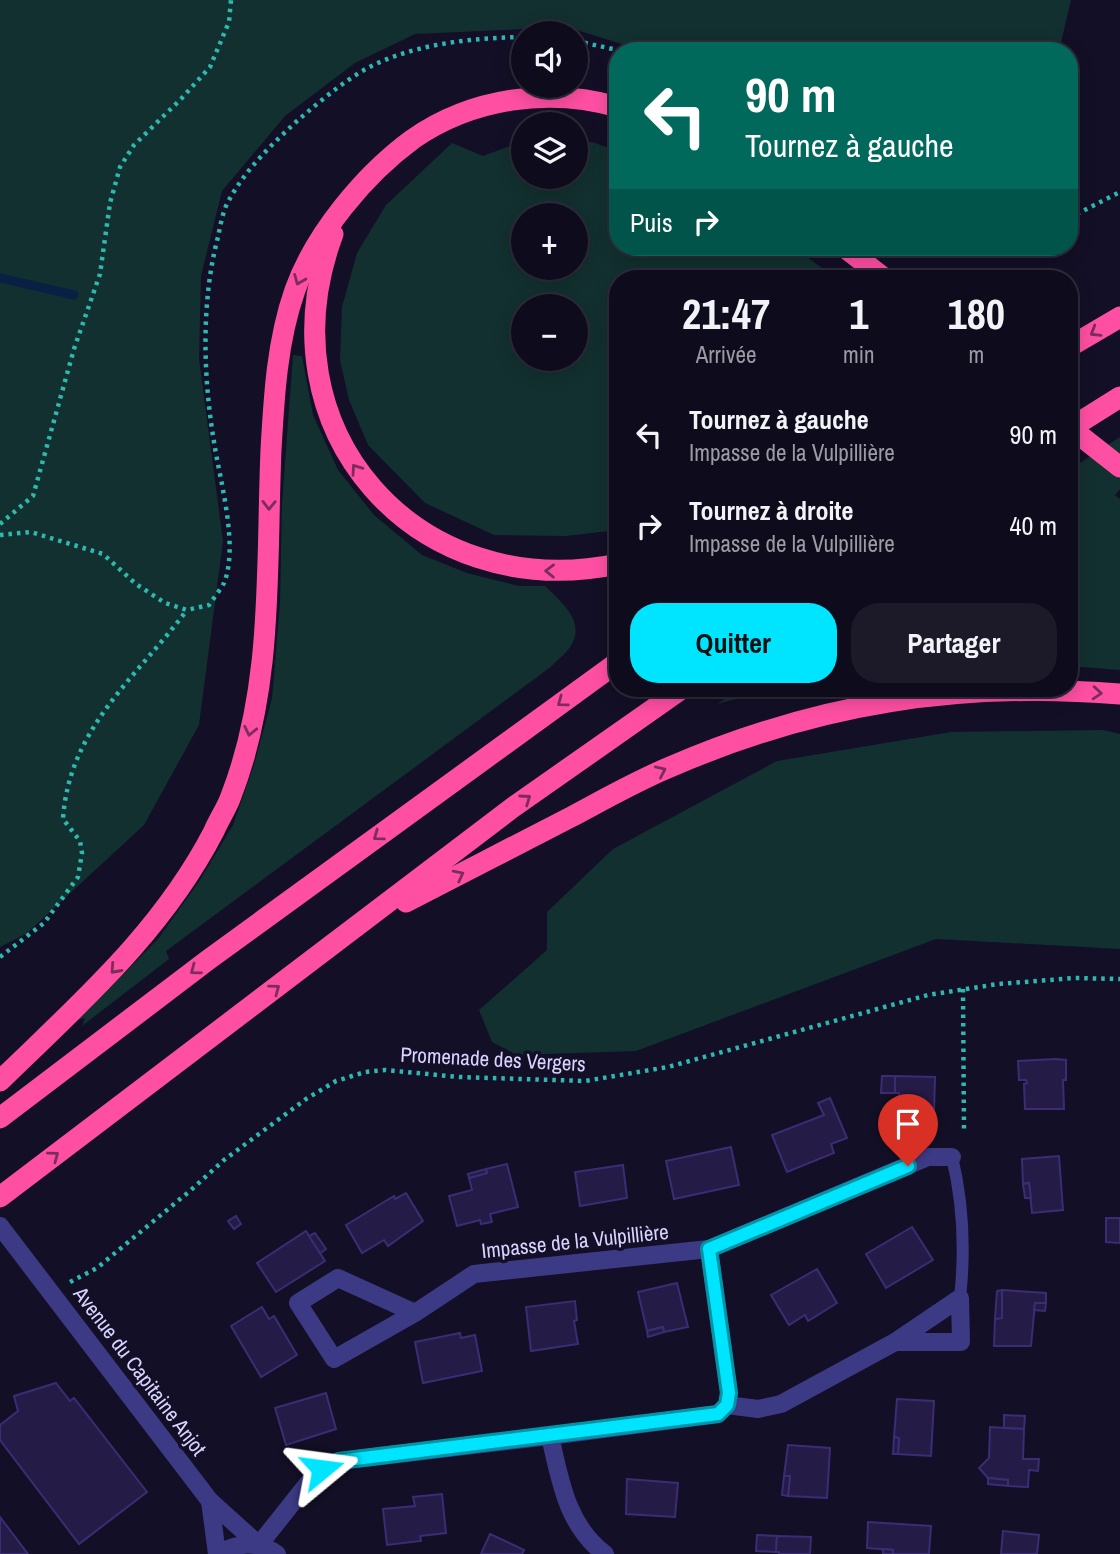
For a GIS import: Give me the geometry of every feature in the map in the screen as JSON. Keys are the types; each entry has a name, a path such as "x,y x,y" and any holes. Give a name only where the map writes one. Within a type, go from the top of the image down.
{"highway":[{"path":"0,1081 113,972 164,911 201,856 231,798 249,738 259,687 267,599 272,428 280,349 286,318 302,272 317,245 362,183 390,156 437,124 475,108 507,101 543,98 586,100 609,105"},
{"path":"349,202 330,242 319,282 316,350 329,414 347,456 370,488 411,525 450,548 471,556 530,570 573,570 609,565"},
{"path":"856,256 874,270"},
{"path":"1078,342 1120,317"},
{"path":"1078,423 1120,397"},
{"path":"1078,435 1120,467"},
{"path":"0,1118 208,960 609,669"},
{"path":"1078,692 1120,694"},
{"path":"0,1197 512,808 670,697"},
{"path":"354,929 668,768 783,726 876,703 920,697"}],"street":[{"name":"Impasse de la Vulpillière","path":"415,1313 338,1278 298,1303 334,1359 415,1313 467,1278 483,1272 709,1249 928,1157 953,1157"},
{"name":"Avenue du Capitaine Anjot","path":"0,1226 210,1501 259,1545 276,1554"},
{"path":"217,1554 244,1544 259,1545 310,1480 331,1464 718,1414 727,1405 729,1393 709,1249"},
{"path":"727,1405 758,1409 781,1404 895,1342 961,1298"},
{"path":"895,1342 961,1342 961,1298"},
{"path":"550,1436 565,1498 573,1518 586,1536 605,1554"},
{"name":"Avenue du Capitaine Anjot","path":"210,1501 217,1554"}],"lane":[{"path":"953,1157 960,1188 961,1298"}],"path":[{"path":"0,524 33,496 74,349 100,274 110,203 120,167 134,145 210,67 229,22 231,0"},
{"path":"0,535 31,532 103,554 136,584 166,603 187,610 209,605 224,582 229,552 227,516 213,441 205,367 211,264 226,208 245,176 279,137 319,101 365,70 412,51 480,38 511,37"},
{"path":"588,44 609,48"},
{"path":"1078,213 1120,192"},
{"path":"0,957 44,923 78,877 82,853 80,841 63,819 64,804 80,748 97,719 187,610"},
{"name":"Promenade des Vergers","path":"52,1294 97,1268 224,1160 306,1099 337,1081 365,1072 385,1070 459,1077 584,1082 668,1066 928,995 998,984 1075,978 1120,979"},
{"path":"963,989 964,1129"}],"green space":[{"path":"0,0 1071,0 1061,42 615,42 588,34 588,21 511,21 511,30 415,34 355,63 285,116 222,191 201,276 199,359 223,541 199,725 144,825 26,934 0,947"},
{"path":"588,142 592,142 609,148 609,256 805,256 825,270 609,270 609,531 566,536 494,535 425,503 368,445 349,400 340,360 342,307 357,253 386,205 452,143 483,156 511,146 511,189 588,189"},
{"path":"293,355 302,356 313,415 338,470 374,515 422,555 467,573 519,586 545,586 569,612 573,619 575,635 570,647 552,666 166,951 169,959 82,1026 85,1018 78,1020 158,939 200,880 233,825 254,765 272,698 280,603 282,503"},
{"path":"1120,437 1120,489 1115,495 1120,499 1120,670 1078,667 1078,464"},
{"path":"728,697 744,697 717,704"},
{"path":"1103,730 1120,734 1120,949 936,939 636,1051 517,1055 492,1042 479,1010 547,950 547,912 613,849 777,761 951,732"}],"building":[{"path":"1066,1060 1066,1080 1063,1080 1064,1109 1025,1109 1024,1084 1027,1083 1026,1080 1019,1080 1018,1061"},
{"path":"882,1076 895,1076 895,1093 881,1093"},
{"path":"895,1076 935,1077 934,1113 899,1112"},
{"path":"830,1098 847,1138 831,1144 834,1153 787,1172 772,1135 824,1115 818,1103"},
{"path":"731,1147 739,1185 674,1199 666,1161"},
{"path":"1059,1156 1063,1210 1032,1213 1029,1183 1023,1184 1022,1159"},
{"path":"507,1164 518,1207 490,1214 492,1222 481,1224 480,1220 457,1226 449,1196 472,1190 469,1178 487,1173 486,1169"},
{"path":"623,1165 627,1198 580,1206 575,1172"},
{"path":"486,1169 487,1173 469,1178 468,1174"},
{"path":"1029,1183 1031,1198 1025,1198 1023,1184"},
{"path":"406,1193 423,1221 388,1246 384,1240 362,1253 346,1225 394,1196 395,1199"},
{"path":"236,1216 241,1224 234,1229 228,1221"},
{"path":"1106,1218 1120,1218 1120,1243 1106,1242"},
{"path":"912,1227 933,1260 886,1288 866,1254"},
{"path":"306,1231 325,1261 276,1292 257,1263"},
{"path":"315,1233 326,1249 320,1253 309,1236"},
{"path":"817,1269 837,1303 808,1321 805,1315 789,1325 771,1295"},
{"path":"677,1283 688,1327 664,1332 663,1327 647,1331 638,1292"},
{"path":"1002,1290 1046,1293 1046,1303 1035,1303 1031,1346 994,1346 995,1319 1002,1318"},
{"path":"1002,1290 1002,1318 995,1319 997,1291"},
{"path":"575,1301 577,1320 574,1321 578,1344 531,1351 526,1307"},
{"path":"1035,1303 1046,1303 1045,1311 1034,1310"},
{"path":"262,1307 269,1319 274,1316 297,1355 261,1377 231,1326"},
{"path":"663,1327 664,1332 648,1337 647,1331"},
{"path":"460,1333 461,1338 475,1335 482,1371 423,1383 415,1342"},
{"path":"56,1383 70,1401 74,1398 147,1492 79,1544 0,1440 0,1425 18,1411 14,1396"},
{"path":"326,1393 336,1429 286,1445 275,1408"},
{"path":"897,1399 934,1401 931,1456 898,1454 899,1438 894,1437"},
{"path":"1004,1415 1025,1416 1024,1429 1004,1428"},
{"path":"990,1427 1024,1429 1023,1459 1039,1459 1038,1471 1029,1470 1028,1487 1008,1486 1008,1480 988,1478 979,1468 989,1458"},
{"path":"894,1437 899,1438 898,1454 893,1454"},
{"path":"788,1445 830,1448 827,1498 788,1496 790,1476 784,1476"},
{"path":"784,1476 790,1476 788,1496 782,1495"},
{"path":"988,1478 1008,1480 1008,1486 988,1484"},
{"path":"627,1479 678,1483 675,1517 626,1514"},
{"path":"442,1494 446,1533 420,1536 421,1541 387,1545 383,1509 415,1506 413,1497"},
{"path":"0,1517 28,1554 0,1554"},
{"path":"868,1522 931,1526 929,1554 893,1554 893,1550 867,1548"},
{"path":"1003,1531 1039,1535 1037,1554 1001,1554"},
{"path":"490,1534 524,1550 522,1554 481,1554"},
{"path":"757,1535 777,1536 776,1552 756,1551"},
{"path":"777,1536 811,1537 810,1554 779,1554 776,1552"},
{"path":"883,1549 893,1550 893,1554 883,1554"}],"waterway":[{"path":"0,278 74,295"}],"route":[{"path":"322,1469 339,1461 718,1414 727,1405 729,1393 709,1249 908,1166"}]}
